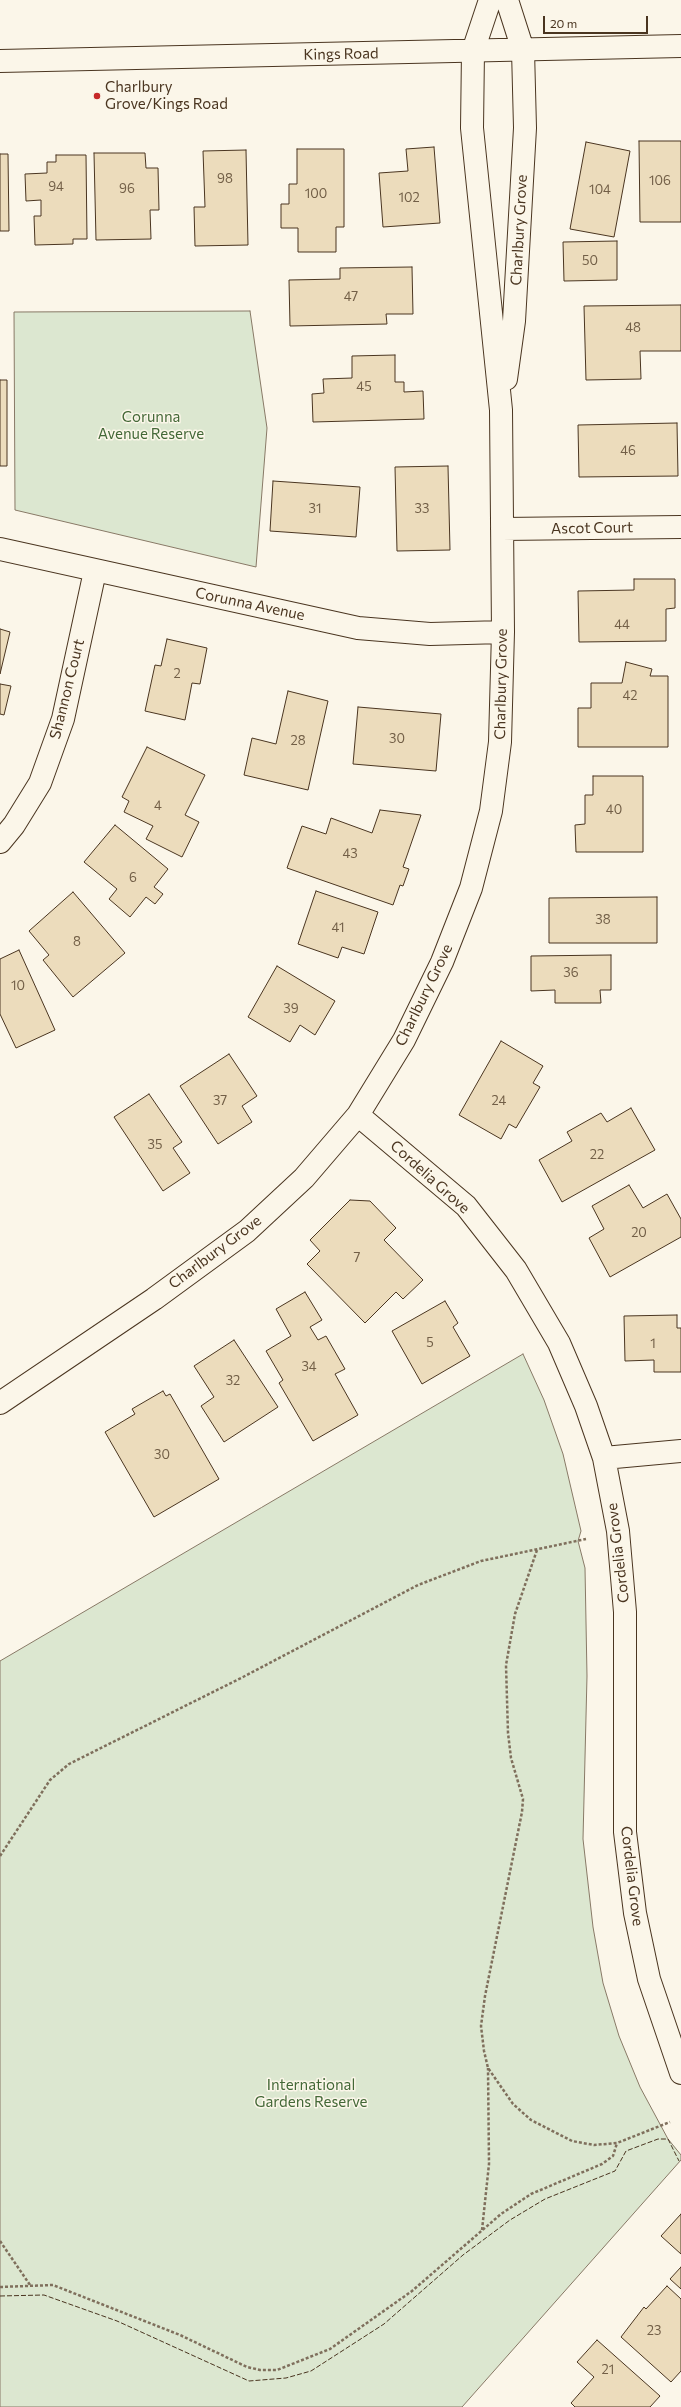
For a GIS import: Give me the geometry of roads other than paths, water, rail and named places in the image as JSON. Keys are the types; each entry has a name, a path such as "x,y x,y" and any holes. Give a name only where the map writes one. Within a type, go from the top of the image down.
{"street":[{"name":"Charlbury Grove","path":"0,1402 154,1299 248,1231 304,1178 358,1115 404,1040 439,969 471,888 491,811 500,742 503,632 502,410 472,128 473,52 490,0"},
{"name":"Charlbury Grove","path":"502,410 514,321 525,128 523,50 507,0"},
{"name":"Kings Road","path":"0,61 473,52 681,46"},
{"name":"Ascot Court","path":"502,529 681,527"},
{"name":"Corunna Avenue","path":"0,549 358,628 430,634 503,632"},
{"name":"Shannon Court","path":"0,842 14,825 40,783 64,719 95,571"},
{"name":"Cordelia Grove","path":"358,1115 466,1206 516,1270 559,1343 586,1406 604,1458 618,1531 625,1612 625,1832 635,1913 649,1978 681,2073"},
{"path":"604,1458 681,1451"}],"place":[{"name":"Charlbury Grove/Kings Road","path":"97,96"}],"park label":[{"name":"Corunna Avenue Reserve","path":"151,426"},
{"name":"International Gardens Reserve","path":"311,2094"}]}
